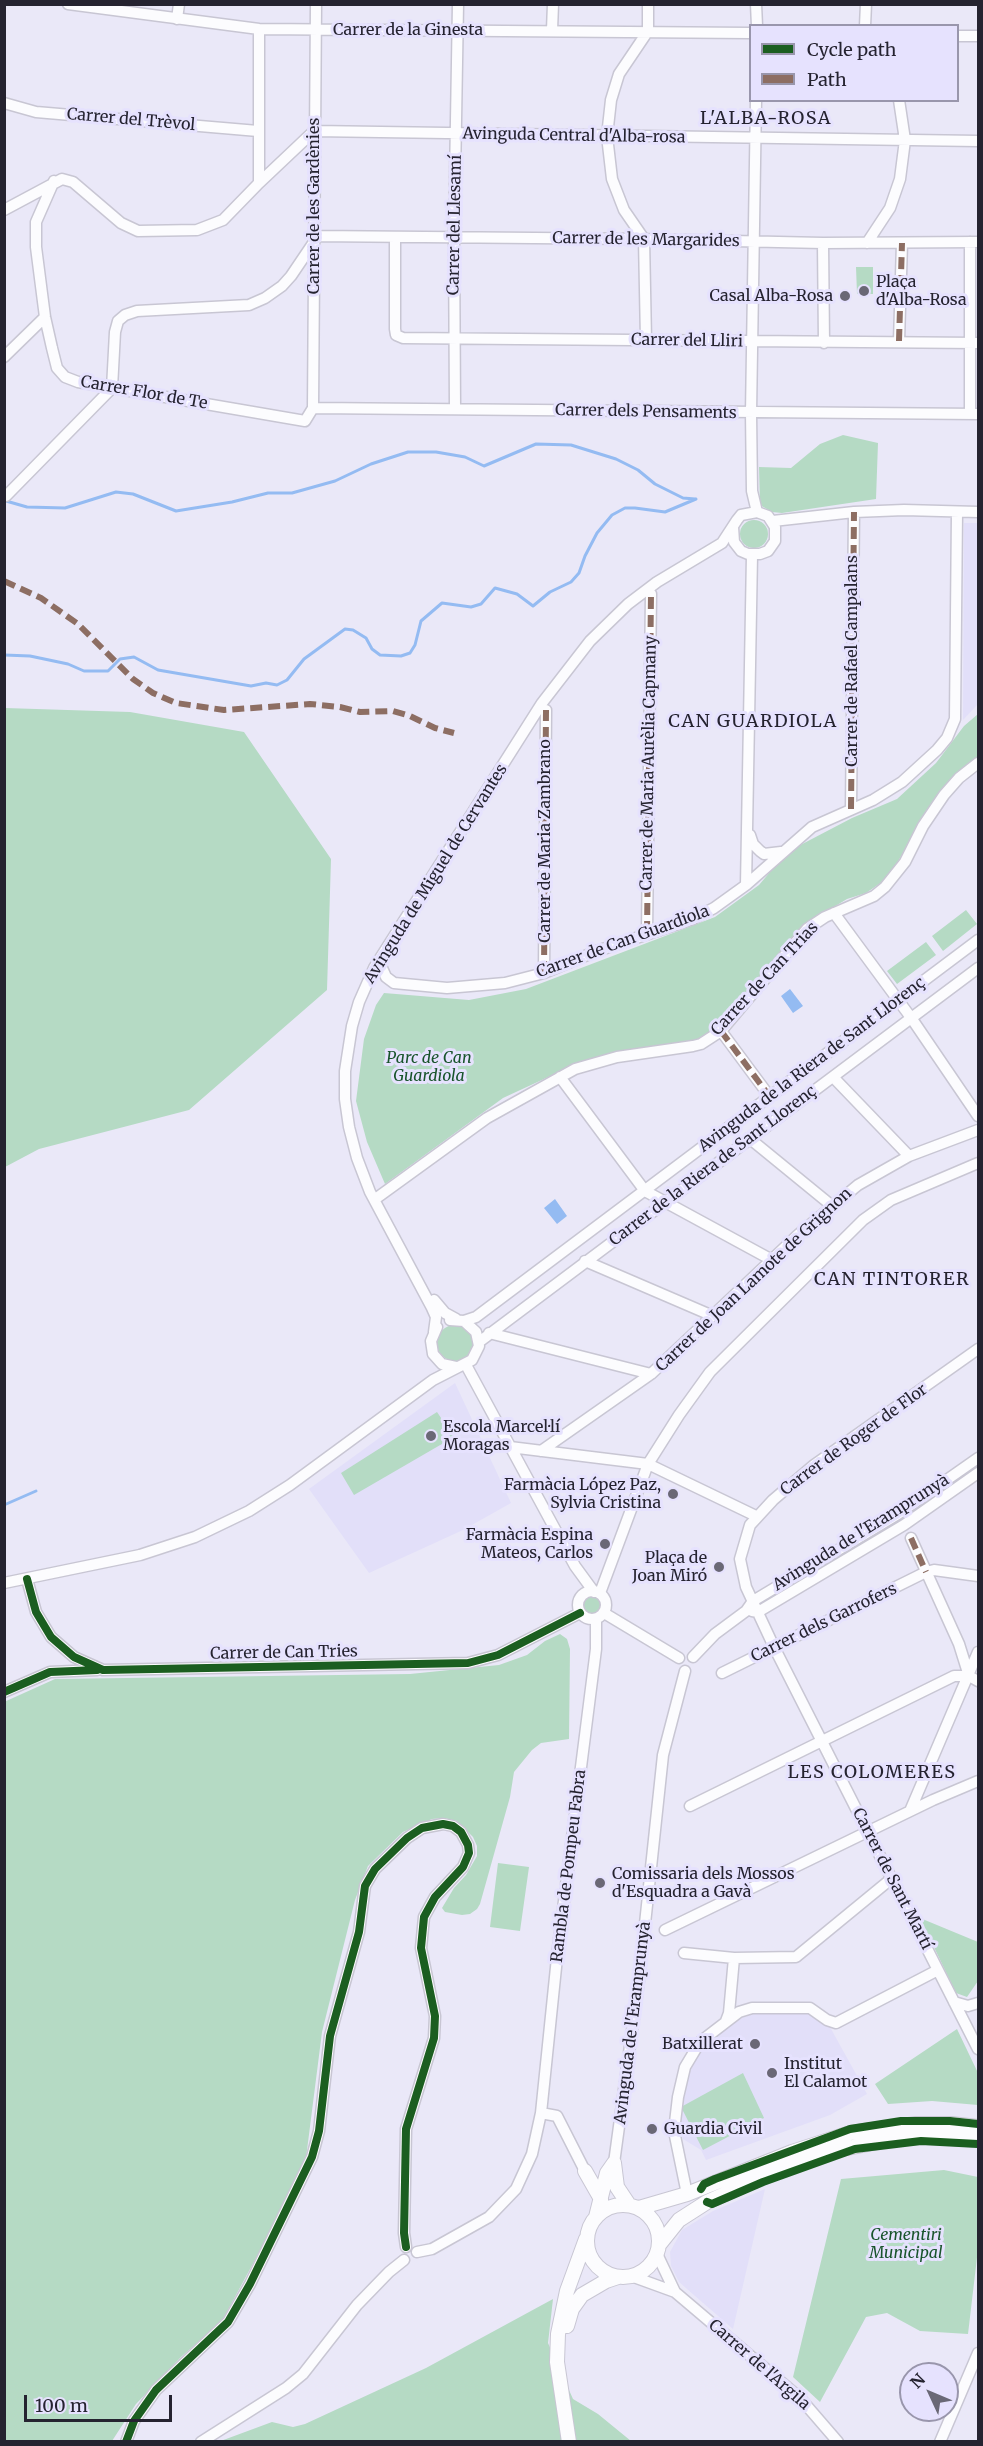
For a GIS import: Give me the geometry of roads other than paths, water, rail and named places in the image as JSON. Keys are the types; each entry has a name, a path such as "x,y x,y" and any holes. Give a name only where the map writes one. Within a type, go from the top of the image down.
{"main road":[{"path":"596,2217 611,2207 634,2207 687,2194 792,2152 850,2133 916,2124 978,2127"},
{"path":"577,2442 565,2355 569,2317 574,2304 582,2295 606,2281 647,2268 679,2220 707,2202 761,2178 832,2151 893,2139 927,2136 978,2140"},
{"path":"585,2171 596,2175 611,2168"},
{"path":"569,2442 557,2362 558,2334 567,2292 596,2217 611,2168"},
{"path":"611,2168 617,2187 634,2207 650,2216 655,2223 658,2249"},
{"path":"585,2171 601,2199"},
{"path":"588,2235 588,2248 593,2261 606,2273 625,2276"}],"street":[{"name":"Carrer de la Ginesta","path":"68,4 259,29 749,33"},
{"path":"177,20 179,4"},
{"name":"Carrer de les Gardènies","path":"313,408 316,4"},
{"name":"Carrer del Llesamí","path":"455,409 454,237 458,4"},
{"path":"552,30 553,4"},
{"path":"646,340 645,239 624,210 612,179 607,136 611,100 619,74 648,31 648,4"},
{"path":"756,4 757,24"},
{"path":"865,24 866,4"},
{"path":"259,29 259,183"},
{"path":"959,36 978,36"},
{"path":"756,102 751,413 752,491 757,512"},
{"path":"867,243 890,208 900,179 905,140 899,102"},
{"name":"Carrer del Trèvol","path":"4,103 36,112 258,131"},
{"path":"4,210 62,178 72,182 121,223 138,231 196,230 223,220 314,131"},
{"name":"Avinguda Central d'Alba-rosa","path":"314,131 456,135 978,141"},
{"name":"Carrer Flor de Te","path":"54,181 36,222 36,246 45,316 57,368 65,377 78,382 298,421 305,421 313,408"},
{"name":"Carrer del Lliri","path":"395,237 395,329 396,335 403,338 974,343"},
{"name":"Carrer de les Margarides","path":"314,239 454,237 823,243 974,242"},
{"path":"6,496 112,388 115,332 118,321 125,315 137,311 249,304 265,298 282,286 291,276 314,239"},
{"path":"974,242 974,414"},
{"path":"823,243 824,343"},
{"path":"899,341 902,243"},
{"path":"4,357 45,316"},
{"name":"Carrer dels Pensaments","path":"313,408 974,414"},
{"path":"773,521 854,512 904,510 978,512"},
{"path":"757,512 768,516 773,521 775,541 768,551 752,555 740,550 734,542 733,527 741,515 757,512"},
{"name":"Carrer de Rafael Campalans","path":"851,809 854,512"},
{"name":"Carrer de Can Guardiola","path":"382,968 386,977 394,983 447,988 505,983 544,973 647,933 693,919 714,909 746,885 802,834 820,822 880,796 902,782 937,750 953,727 955,719 957,512"},
{"name":"Avinguda de Miguel de Cervantes","path":"434,1332 436,1317 365,1181 348,1126 345,1071 347,1049 359,1002 374,969 543,703 569,666 590,641 628,604 665,576 722,543 733,527"},
{"name":"Avinguda de Miguel de Cervantes","path":"460,1320 445,1313 437,1305 369,1179 354,1126 351,1083 358,1025 370,991 382,968 546,710 586,654 618,620 651,594 718,552 740,550"},
{"path":"746,885 749,832 752,555"},
{"name":"Carrer de Maria Aurèlia Capmany","path":"647,933 651,594"},
{"name":"Carrer de Maria Zambrano","path":"544,973 546,710"},
{"name":"Carrer de Can Trias","path":"378,1197 487,1118 575,1069 617,1057 701,1044 721,1031 807,929 834,913 874,896 890,882 905,862 923,826 944,795 959,778 978,763"},
{"path":"749,832 753,844 764,854 781,852"},
{"path":"834,913 912,1019 978,1116"},
{"name":"Avinguda de la Riera de Sant Llorenç","path":"460,1320 476,1317 978,940"},
{"name":"Carrer de la Riera de Sant Llorenç","path":"461,1366 477,1353 479,1341 489,1333 978,968"},
{"path":"721,1031 770,1097"},
{"path":"560,1077 645,1191 666,1200 772,1260"},
{"path":"833,1077 909,1156"},
{"name":"Carrer de Joan Lamote de Grignon","path":"541,1451 651,1374 831,1205 873,1175 909,1156 978,1130"},
{"path":"749,1138 831,1205"},
{"path":"597,1592 648,1464 710,1372 862,1220 891,1200 978,1164"},
{"path":"585,1261 713,1316"},
{"path":"433,1380 438,1370 437,1360 431,1348 434,1332 443,1323 460,1320 475,1330 479,1341"},
{"path":"489,1333 651,1374"},
{"name":"Carrer de Roger de Flor","path":"758,1612 742,1577 740,1559 744,1539 756,1516 814,1465 978,1349"},
{"path":"437,1360 447,1366 461,1366"},
{"path":"4,1583 140,1555 195,1537 229,1522 290,1485 433,1380 461,1366"},
{"path":"461,1366 510,1447 578,1570 606,1601 600,1616"},
{"path":"510,1447 648,1464 756,1516"},
{"name":"Avinguda de l'Eramprunyà","path":"693,1657 715,1634 746,1611 753,1601 898,1514 978,1458"},
{"name":"Avinguda de l'Eramprunyà","path":"758,1612 904,1526 978,1473"},
{"path":"911,1538 974,1679"},
{"path":"578,1570 580,1613 589,1619 600,1616 679,1658"},
{"path":"926,1572 934,1570 978,1576"},
{"name":"Carrer dels Garrofers","path":"722,1673 926,1572"},
{"name":"Carrer de Can Tries","path":"27,1579 36,1612 51,1637 74,1657 103,1670 468,1663 498,1655 580,1613"},
{"path":"581,1597 586,1593 597,1592"},
{"path":"746,1611 758,1612"},
{"name":"Carrer de Sant Martí","path":"758,1612 978,2049"},
{"name":"Rambla de Pompeu Fabra","path":"417,2252 432,2249 474,2228 489,2217 509,2198 524,2176 532,2154 541,2113 558,1948 600,1616"},
{"path":"910,1811 974,1679 978,1652"},
{"path":"685,1654 693,1657 695,1665 692,1670 686,1671 679,1665 679,1658 685,1654"},
{"path":"4,1692 33,1677 50,1672 103,1670"},
{"name":"Avinguda de l'Eramprunyà","path":"611,2168 639,1980 663,1755 686,1671"},
{"path":"690,1806 954,1676 974,1679"},
{"path":"665,1930 910,1811 978,1781"},
{"path":"126,2442 134,2421 156,2390 228,2322 250,2284 312,2157 319,2131 328,2046 359,1932 365,1886 375,1869 407,1838 422,1828 443,1824 453,1826 461,1832 468,1845 469,1853 463,1866 435,1897 424,1917 422,1948 435,2016 434,2038 406,2129 404,2233 406,2247"},
{"path":"684,1953 734,1958 796,1957 891,1878"},
{"path":"726,2021 729,2013 734,1958"},
{"path":"687,2194 674,2131 678,2097 685,2067 700,2042 726,2021 752,2008 810,2008 827,2020 836,2023 938,1970"},
{"path":"954,2002 968,2006 978,2003"},
{"path":"541,2113 557,2116 585,2171"},
{"path":"201,2442 286,2388 303,2374 357,2305 389,2271 404,2260 413,2261 417,2252 412,2247 406,2247 401,2252 404,2260"},
{"name":"Carrer de l'Argila","path":"658,2249 675,2292"},
{"name":"Carrer de l'Argila","path":"625,2276 675,2292 800,2398 838,2442"},
{"path":"940,2442 978,2353"}],"water":[{"path":"790,989 803,1006 793,1013 781,996"},
{"path":"555,1199 567,1216 557,1224 544,1208"}],"waterway":[{"path":"6,501 27,507 65,508 116,492 133,494 176,511 232,502 268,493 292,493 335,481 371,464 408,452 436,452 465,457 484,466 536,444 571,445 616,459 638,470 655,484 683,498 695,499"},
{"path":"4,655 30,656 68,664 84,671 108,671 120,659 134,657 158,670 251,686 266,683 277,685 287,680 304,659 345,629 353,630 366,638 372,649 380,655 401,656 410,653 415,645 421,621 442,603 471,607 481,604 495,588 517,594 533,606 550,592 571,582 579,573 597,533 612,515 625,508 665,512 696,499"},
{"path":"4,1505 36,1491"}],"place":[{"name":"Plaça d'Alba-Rosa","path":"864,291"},
{"name":"Casal Alba-Rosa","path":"845,296"},
{"name":"Escola Marcel·lí Moragas","path":"431,1436"},
{"name":"Farmàcia López Paz, Sylvia Cristina","path":"673,1494"},
{"name":"Farmàcia Espina Mateos, Carlos","path":"605,1544"},
{"name":"Plaça de Joan Miró","path":"719,1567"},
{"name":"Comissaria dels Mossos d'Esquadra a Gavà","path":"600,1883"},
{"name":"Batxillerat","path":"755,2044"},
{"name":"Institut El Calamot","path":"772,2073"},
{"name":"Guardia Civil","path":"652,2129"}],"district":[{"name":"L'ALBA-ROSA","path":"766,119"},
{"name":"CAN GUARDIOLA","path":"753,722"},
{"name":"CAN TINTORER","path":"892,1280"},
{"name":"LES COLOMERES","path":"872,1773"}],"park label":[{"name":"Parc de Can Guardiola","path":"429,1067"},
{"name":"Cementiri Municipal","path":"906,2244"}]}
